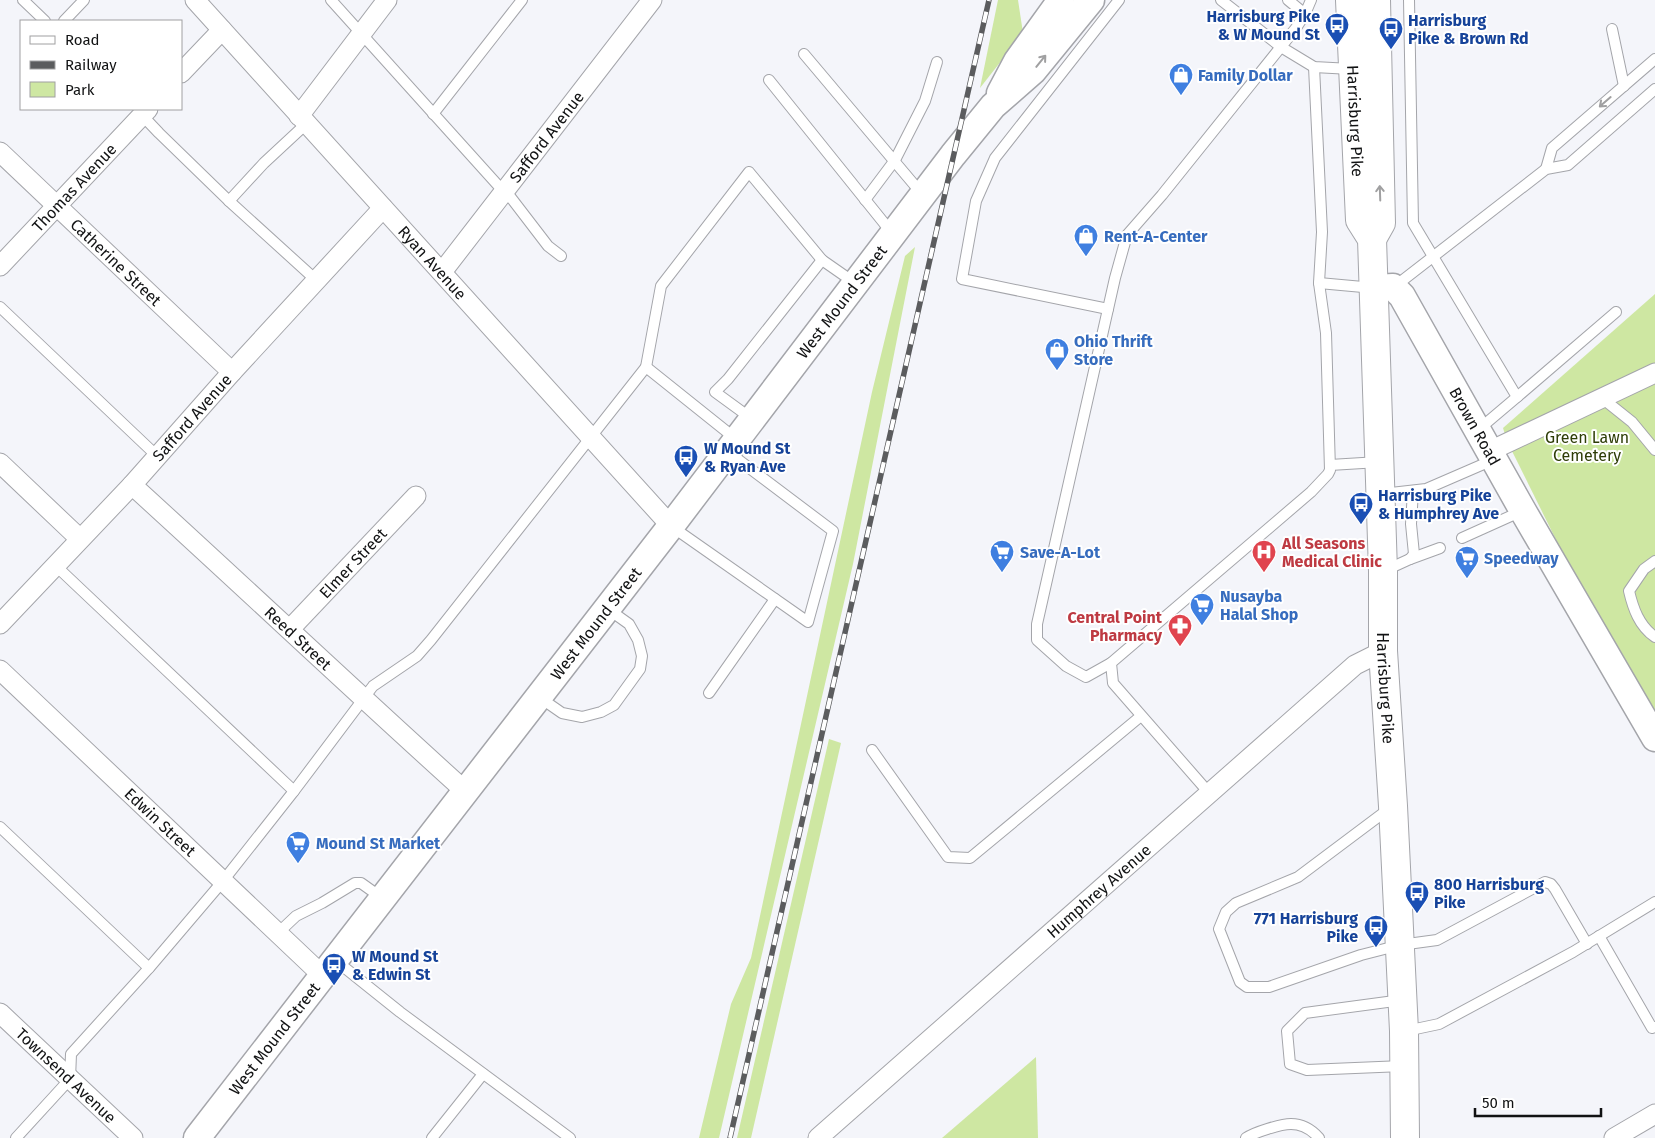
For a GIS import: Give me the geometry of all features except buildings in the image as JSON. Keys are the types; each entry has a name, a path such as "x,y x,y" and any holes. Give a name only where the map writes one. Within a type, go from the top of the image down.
{"main road":[{"name":"Harrisburg Pike","path":"1350,0 1365,68"},
{"name":"Harrisburg Pike","path":"1376,0 1365,68 1360,220 1372,240 1384,288 1380,462 1383,651 1404,1031 1405,1138"}],"street":[{"name":"Ryan Avenue","path":"195,0 671,526"},
{"path":"303,120 361,34 387,0"},
{"name":"Safford Avenue","path":"442,272 652,0"},
{"name":"West Mound Street","path":"993,106 1033,71 1092,0"},
{"name":"West Mound Street","path":"200,1137 328,967 671,526 993,106 1017,61 1058,1"},
{"path":"182,72 222,30"},
{"name":"Thomas Avenue","path":"0,266 142,111"},
{"name":"Catherine Street","path":"0,152 232,372"},
{"name":"Safford Avenue","path":"0,624 79,538 132,484 383,208"},
{"name":"Brown Road","path":"1384,288 1402,296 1655,738"},
{"path":"1488,447 1655,373"},
{"path":"0,463 79,538"},
{"name":"Reed Street","path":"132,484 290,629 363,700 465,791"},
{"name":"Elmer Street","path":"290,629 416,496"},
{"name":"Humphrey Avenue","path":"818,1138 1355,665 1383,651"},
{"name":"Edwin Street","path":"0,670 278,933 328,967"},
{"name":"Townsend Avenue","path":"0,1013 133,1138"},
{"path":"1614,1138 1655,1114"}],"lane":[{"path":"23,0 44,20"},
{"path":"65,20 84,0"},
{"path":"331,0 504,191 548,246 561,256"},
{"path":"433,114 522,0"},
{"path":"1108,309 962,279 976,202 995,158 1055,84 1119,0"},
{"path":"1221,0 1281,47 1314,67 1365,68"},
{"path":"1288,0 1305,14"},
{"path":"1311,0 1305,14 1281,47 1128,235 1108,309 1037,624 1037,640 1066,666 1086,677 1111,663 1311,492 1330,470 1326,333 1319,283 1322,232 1314,67"},
{"path":"1409,0 1413,224 1517,397"},
{"path":"1612,29 1624,86"},
{"path":"804,54 923,195"},
{"path":"1546,169 1552,148 1655,59"},
{"path":"865,200 895,160 925,101 937,62"},
{"path":"768,80 893,234"},
{"path":"1319,283 1384,288 1433,257 1546,169 1568,165 1655,89"},
{"path":"142,111 159,133 316,280"},
{"path":"230,200 303,120"},
{"path":"16,1138 70,1079 71,1054 149,968 223,881 294,791 372,686 417,656 646,367 661,286 749,172 822,260 855,284"},
{"path":"752,419 714,392 728,379 822,260"},
{"path":"0,307 157,456"},
{"path":"1381,495 1426,489 1488,447 1517,397 1616,312"},
{"path":"646,367 732,446 833,531 808,622 671,526"},
{"path":"1602,398 1632,422 1655,450"},
{"path":"1330,464 1380,462"},
{"path":"1410,559 1414,554 1411,524 1413,491"},
{"path":"1462,538 1523,510"},
{"path":"1383,571 1440,548"},
{"path":"1655,561 1644,569 1629,591 1634,612 1650,634 1655,637"},
{"path":"55,565 294,791"},
{"path":"709,693 775,599"},
{"path":"539,696 562,713 582,717 601,712 614,705 640,669 642,656 638,640 629,624 607,608"},
{"path":"1111,663 1113,683 1210,794"},
{"path":"872,750 948,857 970,858 1141,716"},
{"path":"1393,806 1298,877 1236,903 1226,912 1219,929 1240,982 1247,988 1268,987 1318,971 1338,962 1400,945 1437,940 1546,882 1555,889 1587,944"},
{"path":"0,828 149,968"},
{"path":"278,933 296,916 355,883 360,883 382,898"},
{"path":"1404,1031 1439,1024 1587,944 1655,902"},
{"path":"1599,936 1652,1028 1655,1027"},
{"path":"328,967 400,1012 570,1138"},
{"path":"1402,1000 1305,1013 1287,1031 1290,1064 1307,1070 1404,1066"},
{"path":"432,1138 483,1074"},
{"path":"1246,1138 1255,1132 1291,1124 1310,1129 1319,1138"}],"green space":[{"path":"998,0 1018,0 1023,33 980,88"},
{"path":"915,247 853,564 719,1138 699,1138 731,1004 751,958 872,392 905,256"},
{"name":"Green Lawn Cemetery","path":"1655,294 1655,714 1571,570 1507,441 1503,428"},
{"path":"829,739 841,743 751,1138 737,1138"},
{"path":"1036,1057 1038,1138 942,1138"}],"railway":[{"path":"730,1138 989,0"}],"place":[{"name":"Harrisburg Pike & W Mound St","path":"1337,46"},
{"name":"Harrisburg Pike & Brown Rd","path":"1391,50"},
{"name":"Family Dollar","path":"1181,96"},
{"name":"Rent-A-Center","path":"1086,257"},
{"name":"Ohio Thrift Store","path":"1057,371"},
{"name":"W Mound St & Ryan Ave","path":"686,478"},
{"name":"Harrisburg Pike & Humphrey Ave","path":"1361,525"},
{"name":"Save-A-Lot","path":"1002,573"},
{"name":"All Seasons Medical Clinic","path":"1264,573"},
{"name":"Speedway","path":"1467,579"},
{"name":"Nusayba Halal Shop","path":"1202,626"},
{"name":"Central Point Pharmacy","path":"1180,647"},
{"name":"Mound St Market","path":"298,864"},
{"name":"800 Harrisburg Pike","path":"1417,914"},
{"name":"771 Harrisburg Pike","path":"1376,948"},
{"name":"W Mound St & Edwin St","path":"334,986"}]}
